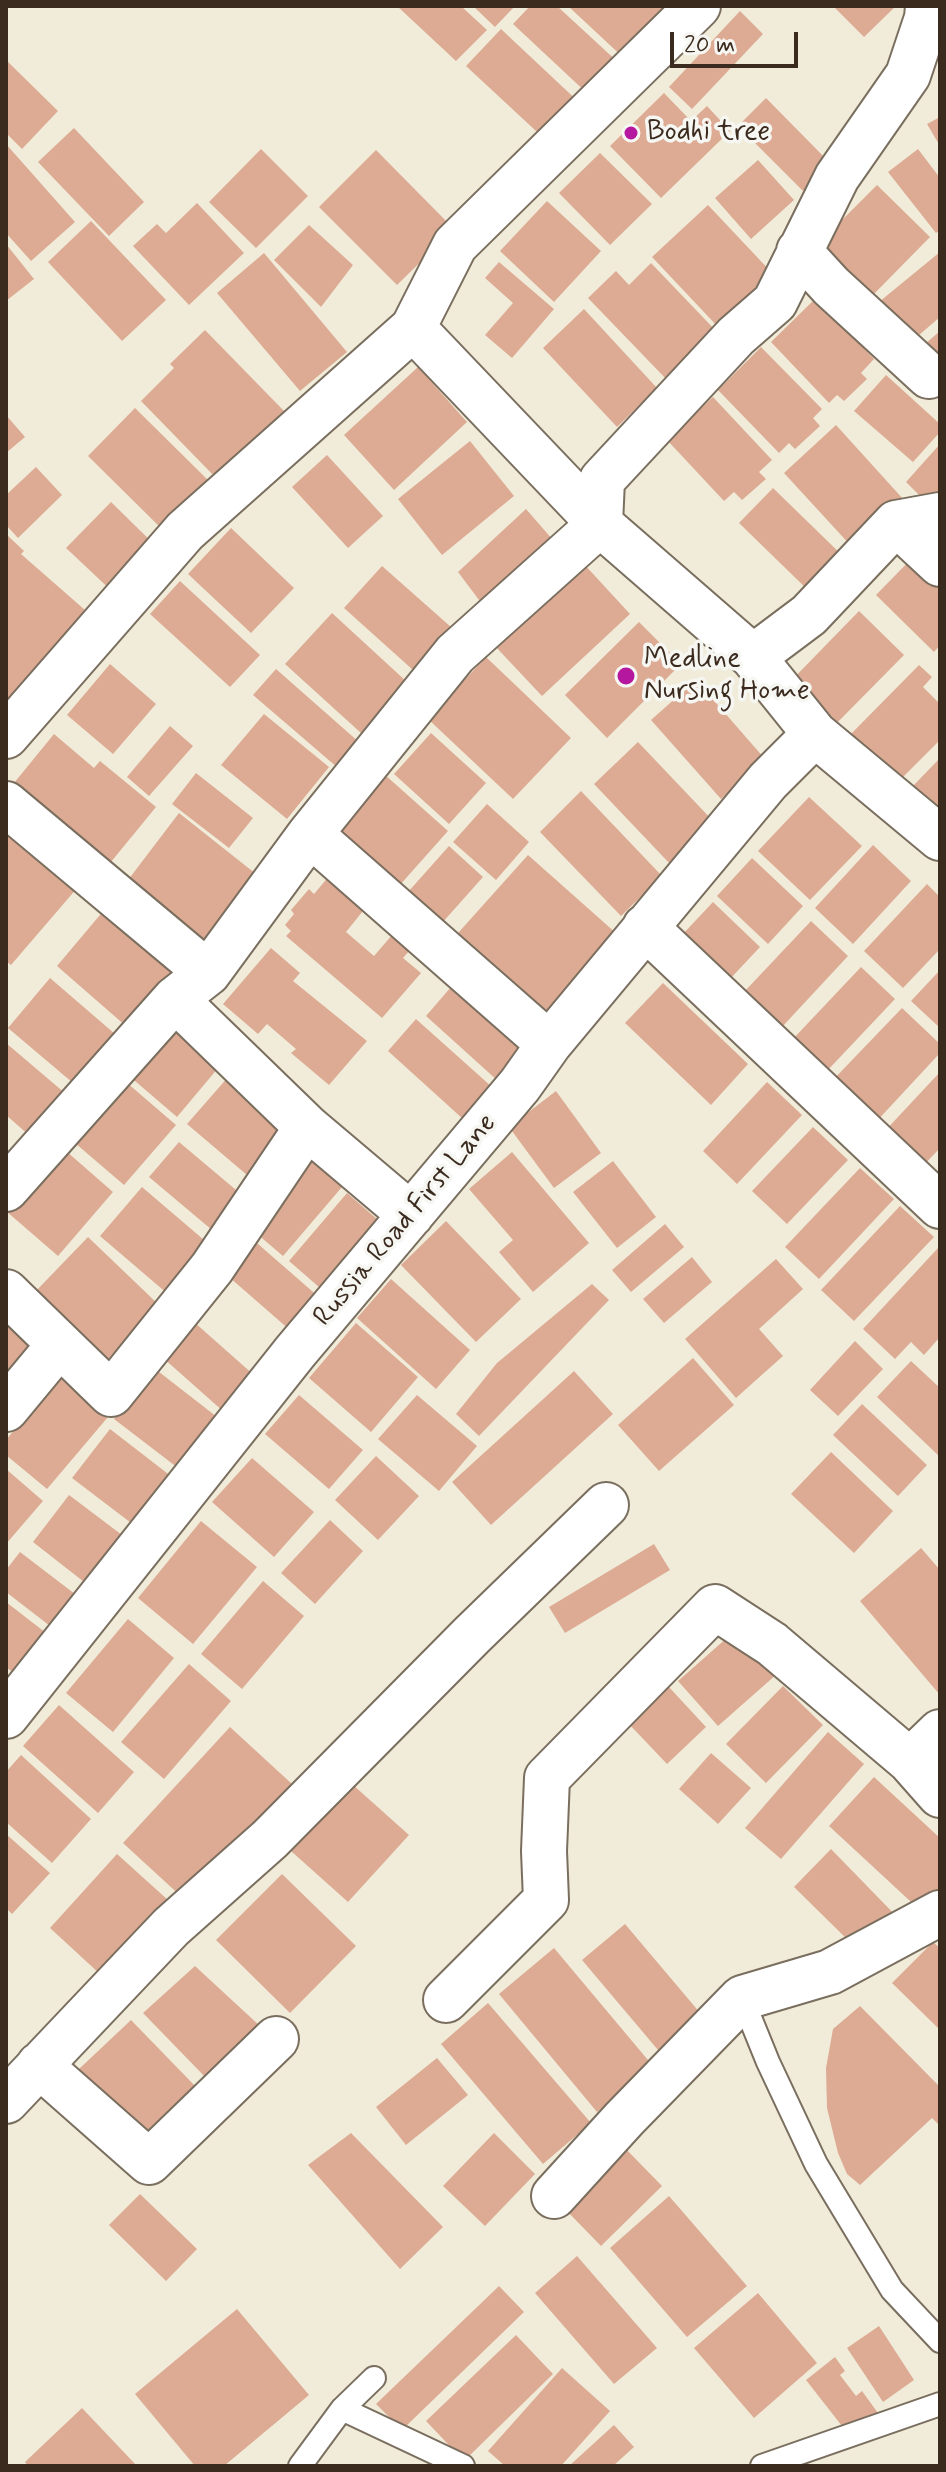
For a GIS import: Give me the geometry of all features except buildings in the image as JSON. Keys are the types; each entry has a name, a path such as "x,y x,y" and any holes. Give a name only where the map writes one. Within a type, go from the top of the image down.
{"street":[{"path":"6,736 185,531 413,328 455,245 698,6"},
{"path":"6,1189 175,999 208,973 310,834 455,654 600,524 602,480 736,336 775,302 837,177 908,75 928,6"},
{"path":"799,251 831,286 929,376"},
{"path":"413,328 600,524 753,657 815,734 940,838"},
{"path":"753,657 809,615 896,523 940,515"},
{"path":"896,523 940,564"},
{"name":"Russia Road First Lane","path":"6,1716 295,1352 520,1085 549,1044 645,927 768,781 815,734"},
{"path":"6,804 208,973"},
{"path":"310,834 549,1044"},
{"path":"645,927 940,1206"},
{"path":"175,999 307,1127 411,1215"},
{"path":"6,1292 111,1394 212,1268 307,1127"},
{"path":"6,1409 59,1345"},
{"path":"6,2101 171,1927 270,1839 606,1505"},
{"path":"446,2000 546,1900 544,1851 547,1778 715,1607 925,1746 940,1795"},
{"path":"554,2196 742,1998 830,1972 940,1913"},
{"path":"39,2065 149,2162 276,2039"}],"lane":[{"path":"742,1998 816,2164 892,2290 940,2341"},
{"path":"300,2466 342,2409 374,2378"},
{"path":"762,2466 940,2404"},
{"path":"342,2409 463,2466"}],"place":[{"name":"Bodhi tree","path":"631,133"},
{"name":"Medline Nursing Home","path":"626,676"}]}
